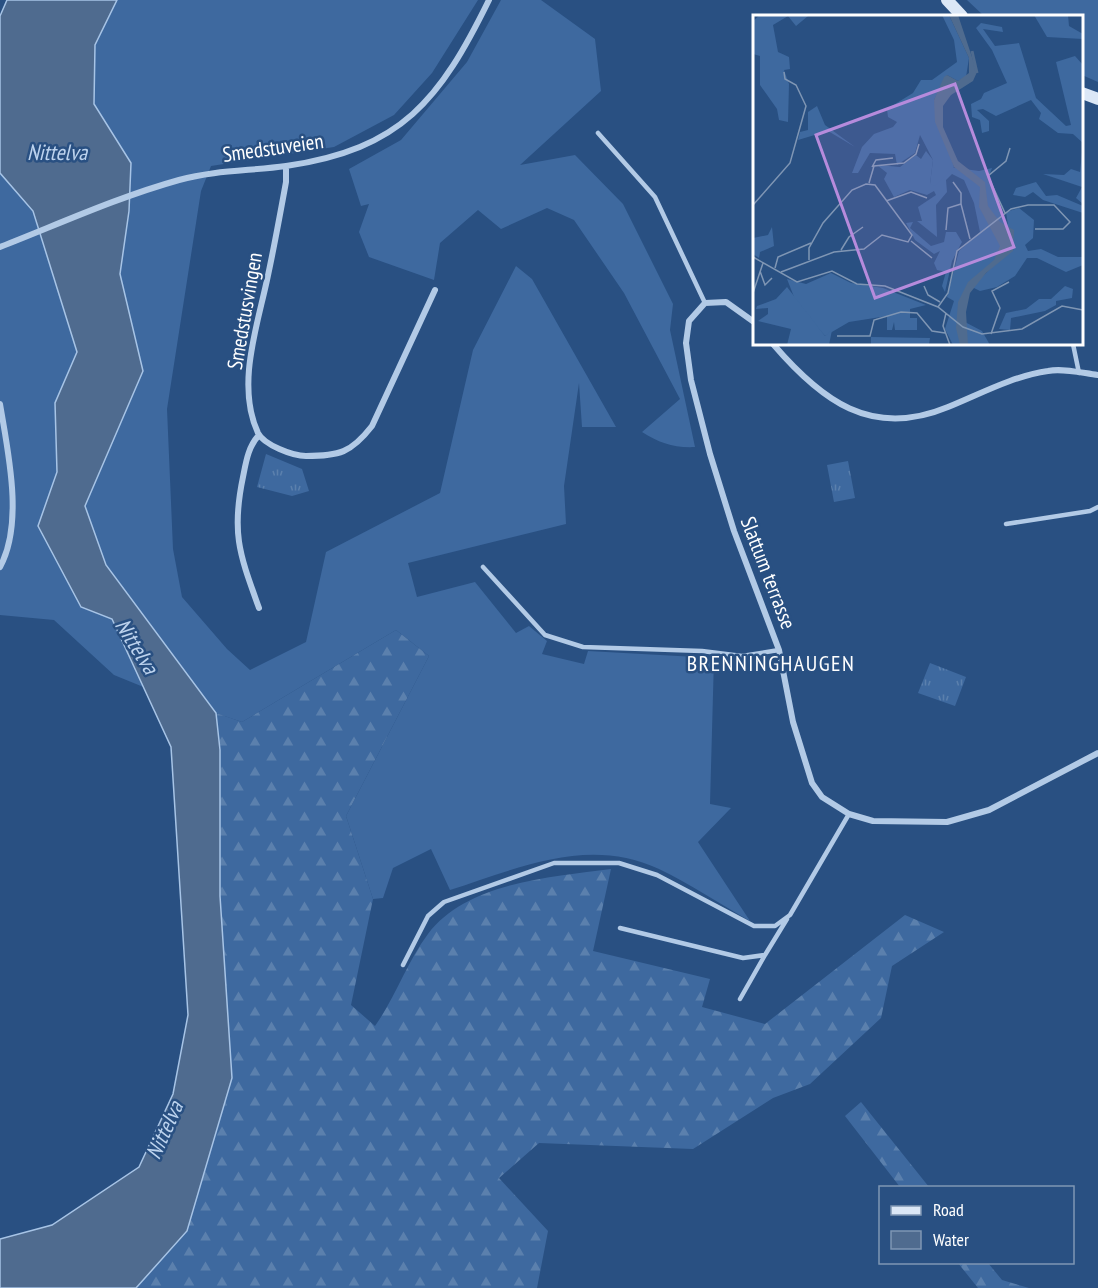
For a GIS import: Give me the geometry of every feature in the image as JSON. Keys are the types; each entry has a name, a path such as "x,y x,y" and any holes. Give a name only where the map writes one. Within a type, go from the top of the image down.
{"main road":[{"path":"947,0 961,15"},
{"path":"1083,93 1098,99"}],"street":[{"name":"Smedstuveien","path":"0,248 138,194 221,170 286,166 337,155 370,144 407,120 448,75 464,52 489,0"},
{"name":"Smedstusvingen","path":"259,435 250,400 253,340 286,182 286,166"},
{"path":"259,608 242,559 236,511 246,458 252,442 259,435 274,446 300,456 344,453 359,443 372,426 435,290"},
{"path":"705,303 726,302 753,321"},
{"name":"Slattum terrasse","path":"705,303 689,321 686,343 692,380 710,453 734,531 779,650 793,722 812,783 822,798 849,814 873,820 897,823 947,822 971,817 998,806 1098,753"},
{"path":"774,345 793,367 830,399 868,416 889,419 944,409 1001,384 1049,370 1098,375"},
{"path":"0,404 6,438 13,520 9,546 0,567"}],"lane":[{"path":"597,133 655,197 705,303"},
{"path":"1073,345 1079,373"},
{"path":"1006,524 1090,511 1098,507"},
{"path":"483,567 545,635 583,647 702,651 742,656 779,650"},
{"path":"740,999 849,814"},
{"path":"403,965 428,916 444,902 554,863 619,863 657,874 754,926 775,926 790,915"},
{"path":"620,928 743,958 765,955"}],"green space":[{"path":"62,0 478,0 432,73 394,115 334,147 211,166 201,191 167,409 173,549 182,597 227,649 250,670 306,642 326,552 440,493 473,350 516,266 532,279 616,427 582,427 579,383 564,486 566,524 408,563 417,597 475,582 516,633 529,626 547,641 542,654 584,664 588,651 714,658 710,804 731,808 698,842 750,921 659,869 632,860 606,855 580,855 554,859 450,890 431,849 393,868 383,898 373,899 346,816 429,656 396,630 242,722 168,697 114,675 54,620 0,615 0,174 80,179"},
{"path":"501,0 541,0 595,39 601,91 520,165 575,155 623,204 673,304 670,330 695,447 667,444 642,432 680,399 624,293 574,220 547,208 501,229 478,210 440,243 434,280 369,257 359,232 369,204 361,206 349,169 401,140 467,62"},
{"path":"967,0 1098,0 1098,82 1083,75 1083,15 983,15"},
{"path":"266,454 302,469 309,491 292,496 257,487"},
{"path":"848,461 855,498 834,502 827,465"},
{"path":"396,630 429,656 346,816 373,899 351,1005 375,1026 428,934 445,917 465,903 487,893 537,879 611,869 593,951 710,979 702,1007 765,1024 905,915 944,932 892,966 881,1018 810,1084 773,1098 693,1149 539,1143 499,1178 548,1231 537,1288 136,1288 187,1231 220,896 220,750 216,713 242,722"},
{"path":"930,663 966,677 955,706 918,693"},
{"path":"861,1102 928,1186 899,1186 845,1116"},
{"path":"959,1264 989,1264 1002,1280 1029,1288 978,1288"}],"water":[{"name":"Nittelva","path":"7,0 117,0 95,45 94,104 131,163 129,211 120,274 143,371 85,506 106,565 216,713 220,750 220,896 232,1078 187,1231 136,1288 0,1288 0,1239 52,1225 139,1167 173,1094 188,1015 171,747 112,619 81,607 38,526 57,472 55,403 77,352 33,211 0,173 0,16"}],"district":[{"name":"BRENNINGHAUGEN","path":"771,663"}]}
